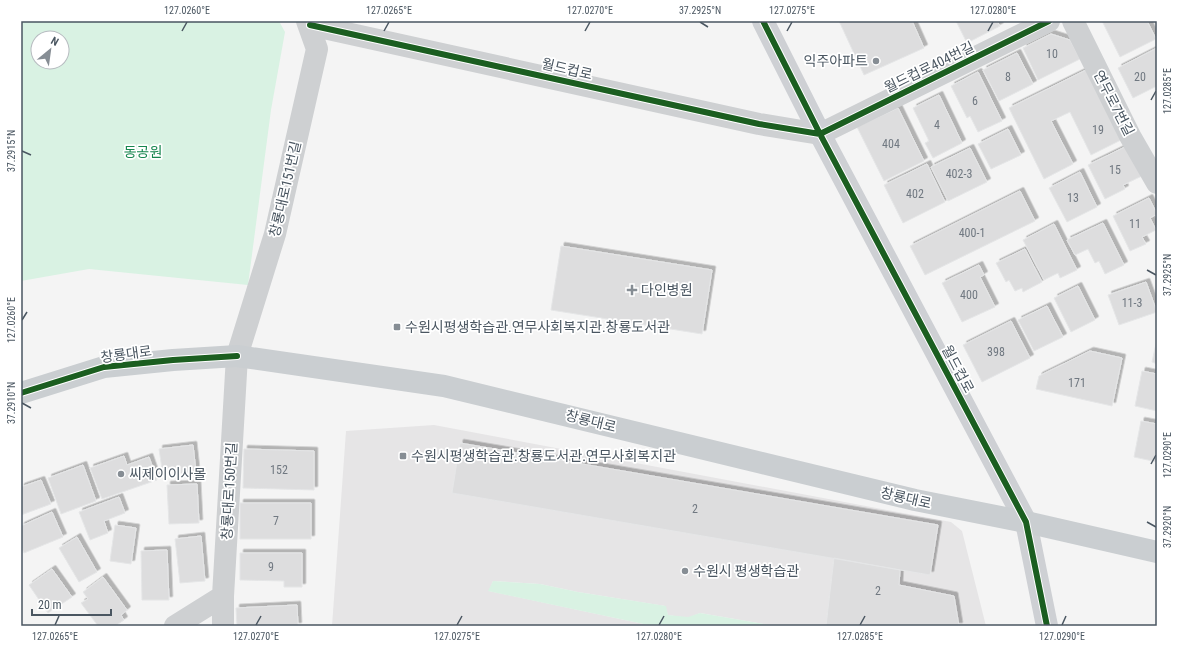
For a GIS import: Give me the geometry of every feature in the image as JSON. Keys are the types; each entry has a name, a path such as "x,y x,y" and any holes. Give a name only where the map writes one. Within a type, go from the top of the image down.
{"main road":[{"name":"창룡대로","path":"21,393 104,367 173,360 237,356 444,386 915,500 1026,522 1157,552"}],"street":[{"name":"월드컵로","path":"763,21 820,134 1026,522 1046,626"},
{"name":"월드컵로404번길","path":"820,134 1049,21"},
{"name":"연무로7번길","path":"1072,21 1130,136 1157,183"},
{"name":"월드컵로","path":"308,23 759,124 820,134"},
{"name":"창룡대로151번길","path":"237,356 275,234 317,49 308,23"},
{"name":"창룡대로150번길","path":"223,626 223,596 237,356"},
{"path":"175,626 223,596"}],"shaded area":[{"path":"434,425 951,522 962,531 986,626 775,626 700,613 688,618 668,615 665,606 578,592 540,584 493,581 489,591 653,626 332,626 346,431"}],"green space":[{"name":"동공원","path":"21,21 279,21 285,32 271,110 248,285 89,269 21,281"},
{"path":"493,581 540,584 578,592 666,606 668,615 688,617 700,613 775,626 653,626 488,591"}],"building":[{"name":"익주아파트","path":"839,21 912,21 924,48 864,75"},
{"path":"956,21 997,21 1000,26 967,43"},
{"path":"1102,21 1147,21 1156,39 1120,57"},
{"path":"1051,34 1070,40 1080,59 1038,80 1023,48"},
{"path":"1157,48 1157,86 1133,98 1118,68"},
{"path":"1017,53 1033,84 999,101 983,70"},
{"path":"1086,70 1121,140 1091,155 1070,112 1051,121 1073,164 1044,179 1009,108"},
{"path":"978,72 1002,121 978,132 970,116 967,118 951,86"},
{"path":"939,95 962,143 933,158 925,143 929,141 913,108"},
{"path":"898,108 924,161 884,181 857,127"},
{"path":"1008,129 1021,155 991,169 978,144"},
{"path":"1127,146 1142,176 1123,185 1125,189 1105,199 1088,165"},
{"path":"970,148 987,182 948,201 931,167"},
{"path":"927,164 945,202 903,223 884,185"},
{"path":"1080,172 1097,207 1067,222 1049,188"},
{"path":"1020,191 1035,221 925,275 910,246"},
{"path":"1149,198 1157,214 1150,218 1156,230 1142,237 1146,244 1130,251 1113,216"},
{"path":"1103,223 1124,265 1105,274 1099,261 1095,263 1088,249 1075,255 1067,240"},
{"path":"1054,224 1077,270 1060,278 1058,273 1044,280 1023,240"},
{"name":"다인병원","path":"561,246 712,270 702,334 551,310"},
{"path":"1025,249 1042,282 1023,292 1022,288 1015,291 1009,280 1006,282 996,263"},
{"path":"979,265 984,275 980,277 995,307 962,322 942,283"},
{"path":"1146,282 1157,312 1119,325 1108,295"},
{"path":"1078,286 1095,320 1071,332 1054,298"},
{"path":"1047,306 1063,337 1034,351 1018,320"},
{"path":"1011,321 1030,358 982,382 963,345"},
{"path":"1157,339 1157,364 1152,362"},
{"path":"1090,351 1122,358 1112,406 1036,389 1039,376"},
{"path":"1142,371 1157,374 1157,411 1135,406"},
{"path":"1141,421 1157,424 1157,462 1134,457"},
{"path":"460,443 938,525 930,575 452,493"},
{"path":"193,445 196,472 177,474 176,467 162,469 159,449"},
{"path":"244,449 314,451 314,490 243,488"},
{"path":"124,456 127,465 149,457 157,480 102,499 90,468"},
{"path":"83,465 96,501 61,514 48,478"},
{"path":"41,480 51,504 21,515 21,487"},
{"path":"197,484 199,523 169,524 167,485"},
{"path":"119,497 125,513 104,521 108,533 90,540 79,512"},
{"path":"240,503 311,503 311,539 240,539"},
{"path":"52,512 63,537 24,553 21,546 21,526"},
{"path":"115,525 136,528 131,564 110,561"},
{"path":"201,536 205,581 180,583 175,539"},
{"path":"77,537 97,572 79,582 59,548"},
{"path":"167,550 169,600 142,600 141,551"},
{"path":"240,553 302,553 302,587 284,587 284,581 240,580"},
{"path":"834,558 900,570 899,585 954,596 959,626 826,626"},
{"path":"52,569 72,597 48,613 29,585"},
{"path":"103,577 127,610 121,615 124,620 115,626 98,626 81,603 88,599 83,592"},
{"path":"297,605 298,626 237,626 236,608"}],"cycle path":[{"path":"763,21 820,134 1026,522 1047,626"},
{"path":"310,25 759,124 820,134 1049,21"},
{"path":"21,393 104,367 173,360 237,356"}],"place":[{"name":"익주아파트","path":"876,61"},
{"name":"다인병원","path":"632,290"},
{"name":"수원시평생학습관.연무사회복지관.창룡도서관","path":"397,327"},
{"name":"수원시평생학습관.창룡도서관.연무사회복지관","path":"403,456"},
{"name":"씨제이이사몰","path":"121,474"},
{"name":"수원시 평생학습관","path":"685,571"}]}
